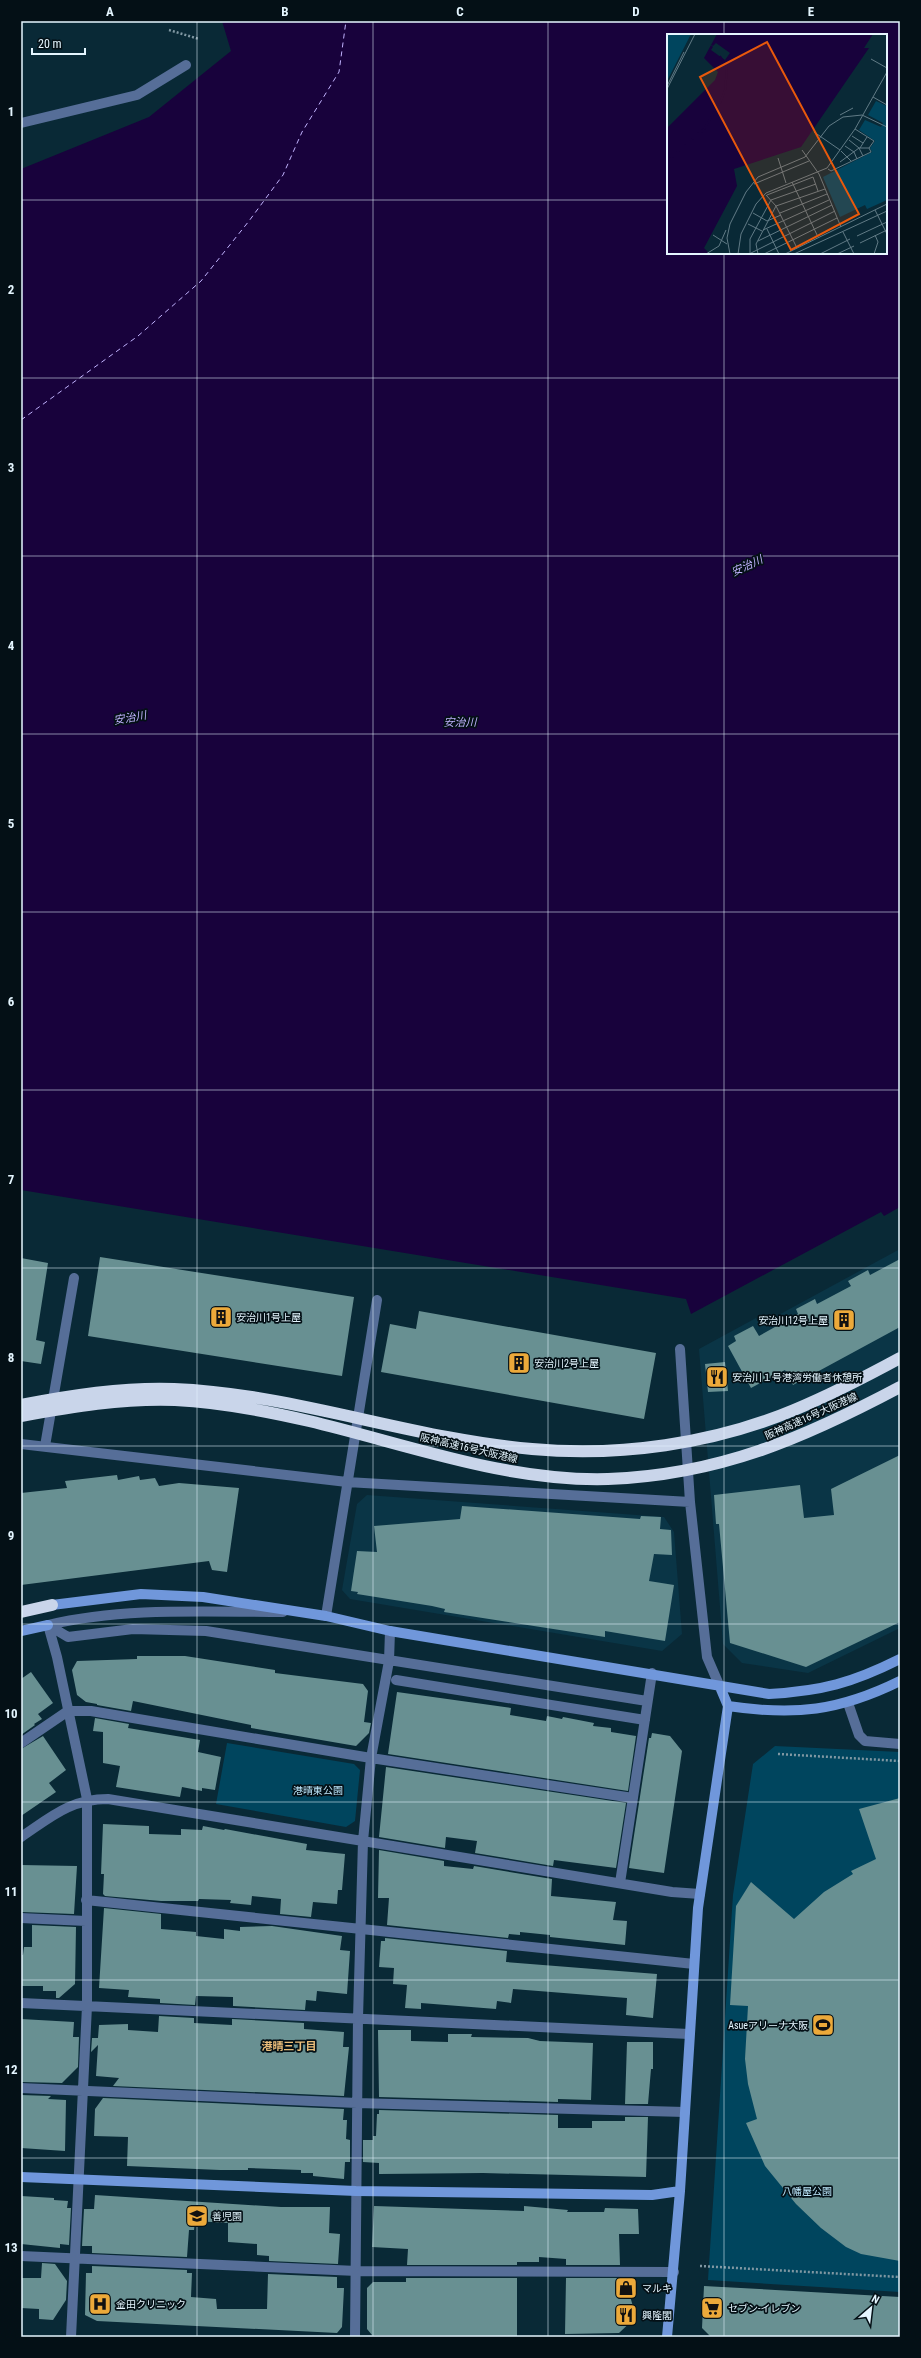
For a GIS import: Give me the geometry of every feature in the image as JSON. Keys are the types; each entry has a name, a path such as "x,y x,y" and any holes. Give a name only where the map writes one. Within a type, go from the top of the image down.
{"highway":[{"name":"阪神高速16号大阪港線","path":"21,1405 61,1397 114,1391 173,1389 246,1396 324,1410 437,1436 484,1444 533,1449 585,1451 674,1443 746,1427 813,1402 900,1358"},
{"name":"阪神高速16号大阪港線","path":"21,1416 111,1402 175,1400 241,1408 307,1421 489,1466 568,1478 606,1479 685,1471 738,1459 803,1435 900,1387"},
{"path":"21,1612 52,1605"}],"street":[{"path":"21,123 137,95 186,65"},
{"path":"46,1446 74,1278"},
{"path":"326,1616 377,1300"},
{"path":"667,2337 674,2272 700,1894 728,1706 707,1657 690,1502 680,1350"},
{"path":"21,1444 347,1482 690,1502"},
{"path":"52,1605 109,1597 176,1594 236,1601 326,1616 390,1631 652,1673 720,1687 769,1694 820,1690 860,1678 900,1659"},
{"path":"21,1631 110,1615 175,1612 304,1612"},
{"path":"48,1625 68,1637 133,1629 206,1631 647,1701"},
{"path":"48,1625 57,1657 87,1799 87,2006 77,2179 71,2337"},
{"path":"355,2337 357,2271 356,2192 358,2018 363,1841 371,1758 389,1661 390,1631"},
{"path":"620,1883 652,1673"},
{"path":"396,1680 644,1720"},
{"path":"728,1706 784,1713 848,1703 872,1695 900,1681"},
{"path":"848,1703 859,1734 865,1741 900,1744"},
{"path":"21,1743 68,1711 91,1711 371,1758 633,1798"},
{"path":"21,1837 60,1810 87,1799 108,1799 620,1883 700,1894"},
{"path":"86,1900 694,1964"},
{"path":"21,1918 86,1921"},
{"path":"21,2003 690,2034"},
{"path":"21,2088 357,2103 685,2112"},
{"path":"21,2177 356,2192 652,2195 680,2191"},
{"path":"21,2256 357,2271 674,2272"}],"path":[{"path":"169,30 198,39"},
{"path":"778,1754 900,1761"},
{"path":"700,2266 900,2277"}],"shaded area":[{"path":"900,1249 900,1628 808,1673 742,1663 723,1644 699,1349 756,1318 760,1325"},
{"path":"367,1495 664,1517 674,1532 682,1634 662,1651 350,1599 342,1590 357,1504"}],"green space":[{"name":"港晴東公園","path":"227,1743 354,1764 360,1770 355,1821 346,1827 216,1804"},
{"name":"八幡屋公園","path":"775,1746 900,1752 900,2292 708,2280 733,1895 753,1764"}],"water":[{"name":"安治川","path":"222,21 900,21 900,1207 884,1216 881,1212 691,1314 686,1299 21,1190 21,169 149,117 231,51"}],"building":[{"name":"安治川1号上屋","path":"100,1257 354,1297 342,1376 88,1336"},
{"path":"21,1258 48,1263 36,1340 45,1342 41,1364 21,1361"},
{"name":"安治川12号上屋","path":"900,1259 900,1327 793,1385 785,1370 751,1388 728,1346 736,1341 734,1336 753,1326 759,1336 798,1314 796,1309 815,1299 817,1304 851,1286 848,1281 868,1270 870,1275"},
{"name":"安治川2号上屋","path":"419,1311 656,1353 644,1419 381,1372 390,1324 416,1329"},
{"name":"安治川１号港湾労働者休憩所","path":"725,1362 728,1391 708,1392 705,1364"},
{"path":"900,1455 900,1622 806,1667 730,1643 719,1524 716,1524 714,1495 800,1485 804,1518 834,1515 831,1489"},
{"path":"117,1475 118,1480 139,1476 140,1480 155,1478 159,1486 179,1483 239,1488 227,1572 212,1570 209,1561 21,1585 21,1493 67,1488 65,1481"},
{"path":"462,1506 640,1519 641,1516 661,1517 660,1529 671,1530 672,1555 654,1554 649,1581 674,1585 665,1641 605,1631 605,1637 444,1612 445,1609 432,1606 357,1594 358,1592 351,1591 357,1551 377,1552 374,1526 460,1519"},
{"path":"137,1656 185,1656 275,1670 275,1673 363,1684 368,1691 364,1722 371,1723 369,1733 356,1746 251,1728 251,1725 133,1701 131,1711 97,1705 86,1702 77,1695 72,1670 77,1661 137,1659"},
{"path":"31,1672 53,1703 38,1714 42,1719 21,1735 21,1679"},
{"path":"397,1692 511,1708 510,1715 546,1721 547,1716 562,1719 563,1717 594,1723 593,1726 611,1728 611,1732 636,1736 628,1791 388,1754"},
{"path":"95,1718 129,1724 128,1728 200,1740 198,1752 221,1757 215,1790 202,1788 202,1791 182,1787 180,1797 116,1787 120,1766 103,1763 103,1732 93,1731"},
{"path":"652,1733 670,1736 682,1751 664,1873 629,1868 649,1738 651,1738"},
{"path":"43,1736 66,1770 49,1783 56,1792 21,1816 21,1749"},
{"path":"386,1767 626,1803 616,1868 554,1860 553,1866 475,1853 477,1841 446,1837 445,1848 379,1837"},
{"name":"Asueアリーナ大阪","path":"900,1798 900,2261 861,2254 846,2247 821,2228 796,2204 765,2166 746,2123 757,2119 748,2084 745,2059 748,2006 730,2005 736,1906 751,1882 794,1919 824,1892 853,1874 851,1871 876,1859 859,1809"},
{"path":"103,1824 149,1826 149,1834 181,1835 181,1829 202,1830 203,1826 307,1844 306,1850 345,1854 342,1890 338,1890 337,1904 313,1902 311,1917 280,1914 281,1899 252,1896 251,1905 230,1903 231,1900 199,1899 198,1901 161,1901 105,1896 103,1894 104,1874 101,1874"},
{"path":"379,1850 444,1861 444,1866 473,1869 474,1866 552,1879 551,1896 616,1902 613,1920 627,1921 625,1945 550,1937 550,1935 520,1932 520,1935 509,1934 508,1938 387,1925 389,1898 378,1898"},
{"path":"21,1865 77,1866 74,1914 21,1912"},
{"path":"104,1908 161,1914 161,1929 196,1932 196,1936 224,1939 224,1929 240,1931 240,1927 272,1926 342,1936 340,1950 350,1951 347,1994 317,1991 316,2001 306,2000 305,2010 233,2006 233,1997 196,1996 195,2005 160,2003 160,1999 128,1997 129,1990 99,1988"},
{"path":"32,1925 76,1927 75,1984 59,1998 56,1998 56,1991 43,1991 43,1986 21,1986 22,1955 24,1947 32,1947"},
{"path":"385,1938 507,1951 506,1962 657,1974 653,2018 626,2015 627,1998 513,1989 511,2003 497,2001 496,2009 421,2003 421,2009 405,2008 407,1985 393,1984 394,1968 379,1967 381,1941 385,1941"},
{"path":"159,2016 194,2018 194,2023 232,2025 232,2019 304,2023 304,2029 344,2032 343,2047 349,2047 344,2096 113,2086 119,2078 96,2076 98,2045 91,2052 92,2038 98,2038 99,2025 128,2024 128,2030 158,2032"},
{"path":"21,2019 74,2022 73,2037 79,2037 78,2067 62,2083 21,2082"},
{"path":"378,2030 411,2030 411,2041 448,2042 448,2034 472,2034 471,2037 528,2038 540,2041 593,2043 591,2100 558,2099 558,2102 379,2097"},
{"path":"627,2042 653,2042 653,2069 651,2069 648,2104 625,2104"},
{"path":"21,2095 51,2096 48,2099 66,2100 65,2151 21,2148"},
{"path":"103,2098 344,2109 343,2120 347,2120 346,2139 350,2140 350,2162 345,2162 344,2179 313,2176 313,2173 301,2173 301,2170 248,2168 248,2170 220,2170 127,2166 128,2137 94,2136 95,2109"},
{"path":"379,2110 558,2115 558,2128 592,2128 592,2121 625,2121 625,2117 648,2117 646,2177 483,2173 379,2174 379,2163 363,2162 363,2140 373,2140 373,2136 376,2136 377,2114 379,2114"},
{"path":"95,2195 281,2207 330,2207 329,2233 340,2234 338,2264 269,2261 269,2256 257,2255 257,2244 228,2242 228,2223 195,2221 194,2230 189,2230 187,2257 92,2253 92,2246 82,2246 84,2209 94,2209"},
{"path":"21,2196 54,2198 54,2200 68,2201 67,2208 71,2208 69,2245 60,2244 60,2248 21,2244"},
{"path":"374,2206 524,2211 524,2206 568,2210 567,2212 604,2212 605,2208 638,2209 639,2234 619,2234 620,2265 566,2265 566,2259 539,2257 539,2262 517,2262 517,2265 407,2265 408,2249 372,2247"},
{"path":"42,2263 55,2264 67,2281 66,2300 53,2320 39,2319 39,2309 21,2308 21,2278 41,2278"},
{"path":"92,2266 187,2270 187,2273 192,2273 191,2297 216,2299 217,2309 267,2309 268,2274 337,2277 337,2288 344,2288 342,2327 337,2333 97,2321 85,2315 86,2273 92,2273"},
{"path":"406,2278 517,2278 517,2336 372,2335 367,2329 367,2288 373,2282 406,2282"},
{"path":"566,2278 621,2278 621,2282 626,2282 636,2317 619,2333 565,2334"},
{"path":"704,2286 900,2297 900,2337 710,2336 702,2328"}],"ferry route":[{"path":"21,420 138,336 201,281 249,221 283,175 302,132 339,72 346,21"}],"place":[{"name":"安治川1号上屋","path":"221,1317"},
{"name":"安治川12号上屋","path":"844,1320"},
{"name":"安治川2号上屋","path":"519,1363"},
{"name":"安治川１号港湾労働者休憩所","path":"717,1377"},
{"name":"Asueアリーナ大阪","path":"823,2025"},
{"name":"善児園","path":"197,2216"},
{"name":"マルキ","path":"626,2288"},
{"name":"金田クリニック","path":"100,2304"},
{"name":"セブン-イレブン","path":"712,2308"},
{"name":"興隆閣","path":"626,2315"}],"district":[{"name":"港晴三丁目","path":"289,2046"}]}
